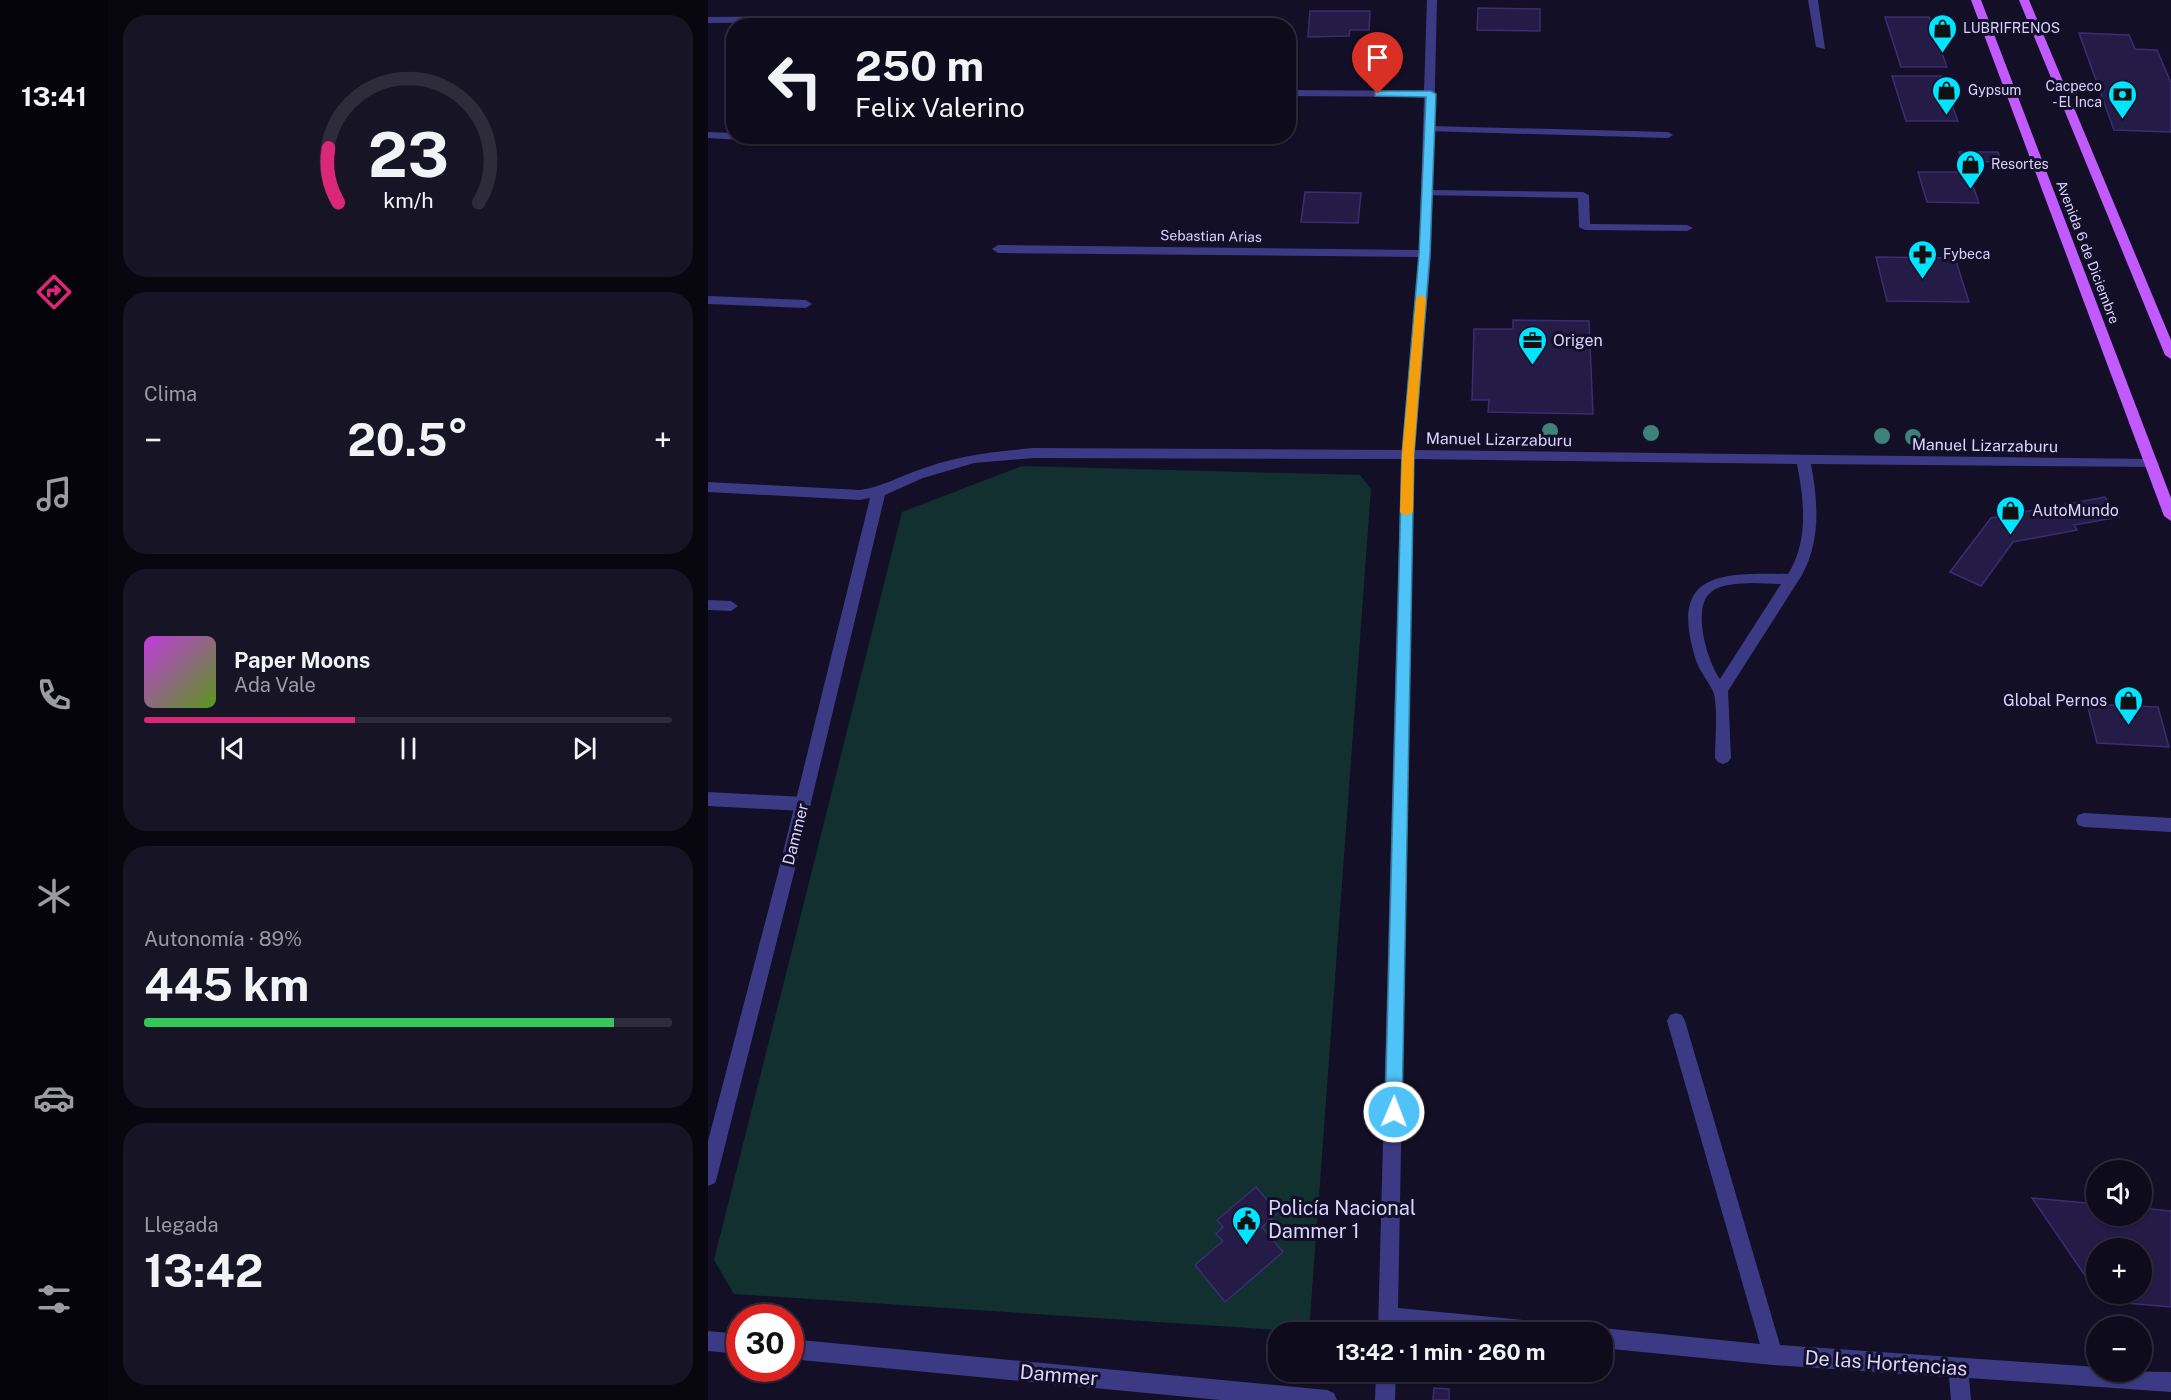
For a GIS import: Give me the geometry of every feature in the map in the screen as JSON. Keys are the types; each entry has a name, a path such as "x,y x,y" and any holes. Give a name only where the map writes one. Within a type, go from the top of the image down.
{"main road":[{"name":"Avenida 6 de Diciembre","path":"1976,0 2171,516"},
{"path":"2024,0 2171,355"}],"street":[{"path":"1388,1322 1408,454 1425,254 1432,0"},
{"path":"1813,0 1821,47"},
{"path":"708,20 726,20"},
{"path":"1296,93 1431,94"},
{"path":"1430,129 1668,135"},
{"path":"708,135 726,136"},
{"path":"1427,193 1583,195 1585,227 1687,228"},
{"name":"Sebastian Arias","path":"998,249 1425,254"},
{"path":"708,300 806,304"},
{"name":"Manuel Lizarzaburu","path":"708,487 860,495 880,492 945,466 1002,454 1408,454 2152,464"},
{"path":"1720,690 1805,557 1809,541 1808,484 1803,459"},
{"name":"Dammer","path":"708,1177 803,804 876,500 880,492"},
{"path":"1724,758 1720,690 1706,668 1697,634 1694,610 1705,589 1727,581 1792,579"},
{"path":"708,605 731,606"},
{"path":"708,799 803,804"},
{"path":"2084,820 2171,825"},
{"path":"1676,1021 1773,1355"},
{"name":"De las Hortencias","path":"1613,1339 1773,1355 2171,1382"},
{"path":"708,1341 726,1343"},
{"name":"Dammer","path":"804,1350 1327,1400"},
{"path":"1958,1369 1961,1400"},
{"path":"1385,1400 1386,1382"}],"green space":[{"path":"1022,466 1360,475 1371,489 1310,1322 1268,1322 1268,1329 734,1294 714,1260 902,512"}],"building":[{"path":"1478,8 1540,9 1540,31 1477,30"},
{"path":"1310,11 1370,11 1369,30 1350,30 1349,36 1308,37"},
{"path":"1885,17 1929,17 1947,67 1901,67"},
{"path":"2079,33 2129,35 2135,49 2157,50 2171,83 2171,132 2114,130"},
{"path":"1892,76 1941,76 1958,121 1906,121"},
{"path":"1959,152 1998,152 2001,162 1961,161"},
{"path":"1918,172 1968,172 1979,203 1927,202"},
{"path":"1305,192 1361,193 1358,223 1301,222"},
{"name":"Fybeca","path":"1876,257 1955,258 1969,302 1887,301"},
{"name":"Origen","path":"1513,320 1589,321 1593,414 1488,412 1489,400 1472,400 1474,329 1513,329"},
{"name":"AutoMundo","path":"2105,497 2119,517 2074,525 2077,530 2013,542 1981,586 1950,572 1991,518"},
{"name":"Global Pernos","path":"2087,704 2158,707 2169,747 2097,743"},
{"name":"Policía Nacional Dammer 1","path":"1256,1187 1278,1213 1262,1227 1283,1252 1225,1302 1195,1265 1223,1241 1216,1234 1223,1227 1217,1220"},
{"path":"2032,1198 2086,1203 2086,1226 2152,1226 2152,1209 2171,1211 2171,1307 2137,1304 2152,1304 2152,1238 2086,1238 2086,1277"},
{"path":"1434,1388 1449,1389 1449,1400 1433,1400"}],"slow traffic":[{"path":"1406,512 1408,454 1421,298"}],"place":[{"name":"LUBRIFRENOS","path":"1942,54"},
{"name":"Gypsum","path":"1947,116"},
{"name":"Cacpeco - El Inca","path":"2123,120"},
{"name":"Resortes","path":"1970,190"},
{"name":"Fybeca","path":"1922,280"},
{"name":"Origen","path":"1532,366"},
{"name":"AutoMundo","path":"2011,536"},
{"name":"Global Pernos","path":"2128,726"},
{"name":"Policía Nacional Dammer 1","path":"1247,1246"}],"route":[{"path":"1378,94 1431,94 1425,254 1408,454 1394,1112"}]}
